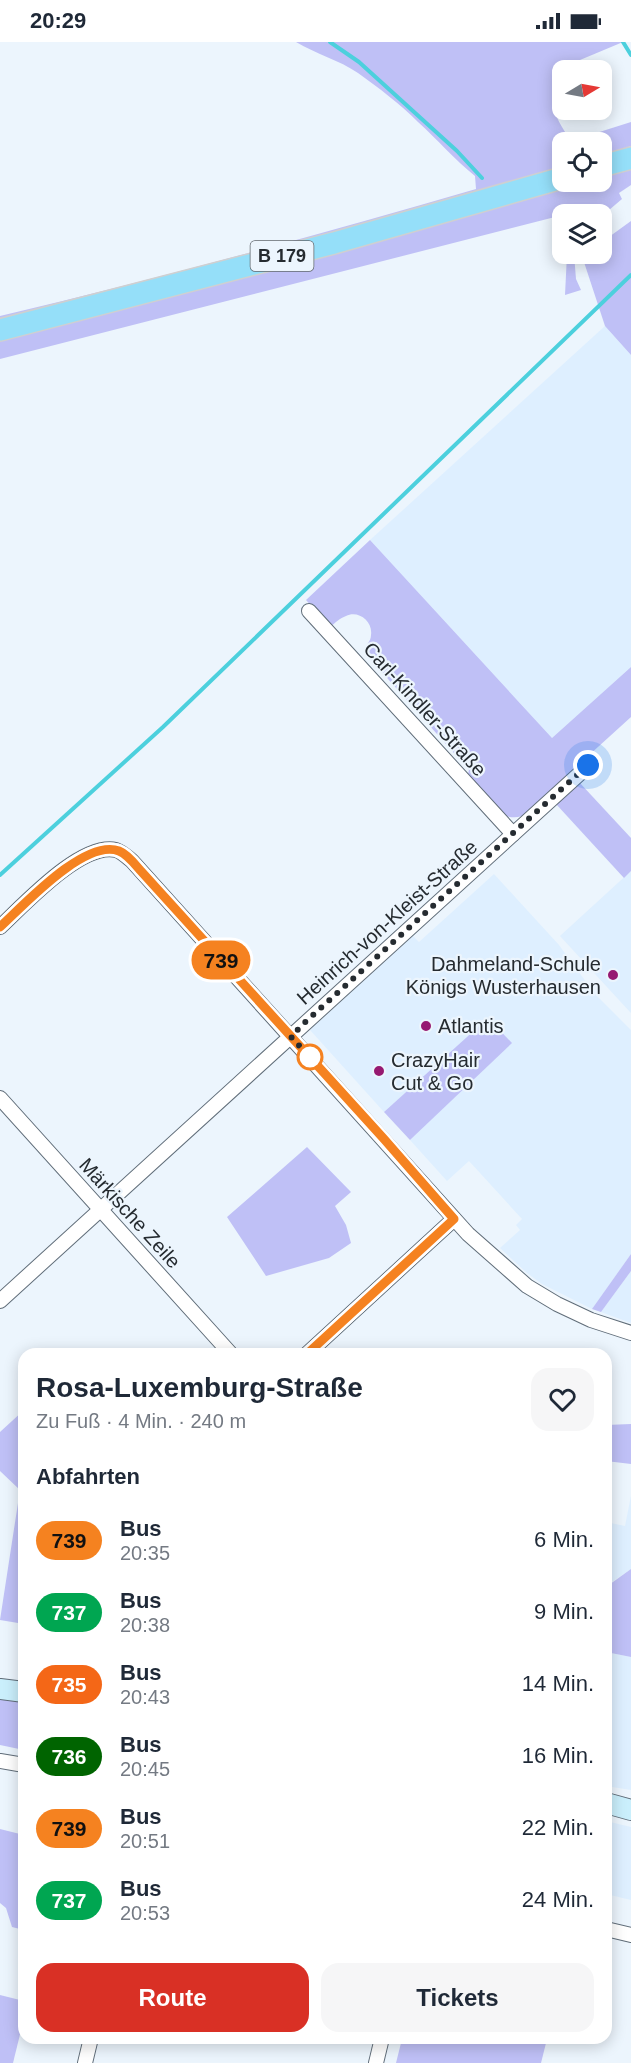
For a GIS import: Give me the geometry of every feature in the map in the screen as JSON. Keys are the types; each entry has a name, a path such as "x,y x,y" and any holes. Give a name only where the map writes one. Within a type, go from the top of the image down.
{"main road":[{"path":"612,163 631,158"},
{"name":"B 179","path":"0,330 334,243 552,181"},
{"path":"0,1689 18,1691"},
{"path":"612,1805 631,1810"}],"street":[{"name":"Carl-Kindler-Straße","path":"309,611 513,834"},
{"name":"Heinrich-von-Kleist-Straße","path":"0,1301 588,765"},
{"path":"0,927 69,865 102,851 117,850 132,861 454,1219 527,1286 582,1316 631,1333"},
{"name":"Märkische Zeile","path":"0,1098 226,1348"},
{"path":"314,1348 454,1219"},
{"path":"0,1761 18,1764"},
{"path":"612,1930 631,1935"},
{"path":"85,2063 90,2044"},
{"path":"376,2063 381,2044"}],"shaded area":[{"path":"296,42 623,42 580,60 552,60 552,120 558,120 565,132 552,132 552,171 372,225 0,322 0,316 120,287 476,189 475,176 389,96 351,68"},
{"path":"631,122 631,146 612,153 612,132 599,132"},
{"path":"631,168 631,185 619,193 622,199 612,208 612,204 552,204 552,218 0,359 0,339 326,256 552,192 612,192 612,174"},
{"path":"631,221 631,355 605,326 585,264 612,264 612,235"},
{"path":"567,264 575,264 576,279 581,290 565,295"},
{"path":"605,326 631,355 631,667 552,738 370,540"},
{"path":"370,540 552,738 631,667 631,717 522,816 505,816 484,799 467,778 469,770 364,652 371,635 367,621 355,614 342,618 330,627 306,600"},
{"path":"579,782 631,838 631,871 624,878 556,804"},
{"name":"Dahmeland-Schule Königs Wusterhausen","path":"631,871 631,1013 560,936"},
{"path":"494,874 559,945 595,994 631,1030 631,1254 592,1309 542,1284 500,1248 520,1230 516,1225 522,1219 469,1161 447,1181 410,1140 511,1043 489,1018 384,1112 310,1030 413,936 419,942"},
{"path":"488,1018 512,1043 410,1140 384,1112"},
{"path":"307,1147 351,1192 335,1206 346,1225 351,1243 329,1258 266,1276 227,1217"},
{"path":"631,1254 631,1271 601,1312 592,1309"},
{"path":"631,1271 631,1323 601,1312"},
{"path":"18,1416 18,1488 0,1471 0,1432"},
{"path":"631,1424 631,1464 612,1462 612,1425"},
{"path":"631,1496 631,1569 612,1582 612,1523 625,1526"},
{"path":"18,1503 18,1623 0,1620"},
{"path":"631,1569 631,1657 612,1653 612,1583"},
{"path":"612,1653 631,1657 631,1790 612,1787"},
{"path":"0,1699 18,1702 18,1749 0,1745"},
{"path":"612,1822 631,1827 631,1900 612,1895"},
{"path":"0,1829 18,1834 18,1928 12,1927 6,1908 0,1903"},
{"path":"0,1995 18,2000 18,2043 13,2063 0,2063"},
{"path":"401,2044 546,2044 541,2063 396,2063"}],"waterway":[{"path":"330,42 359,62 457,151 482,178"},
{"path":"623,42 631,55"},
{"path":"0,875 163,727 631,275"}],"bus line":[{"name":"739","path":"0,927 69,865 102,851 122,852 371,1124 454,1219 314,1348"}],"place":[{"name":"Dahmeland-Schule Königs Wusterhausen","path":"613,975"},
{"name":"Atlantis","path":"426,1026"},
{"name":"CrazyHair Cut & Go","path":"379,1071"}],"route":[{"path":"310,1057 312,1059 291,1037 302,1025 588,765"}]}
